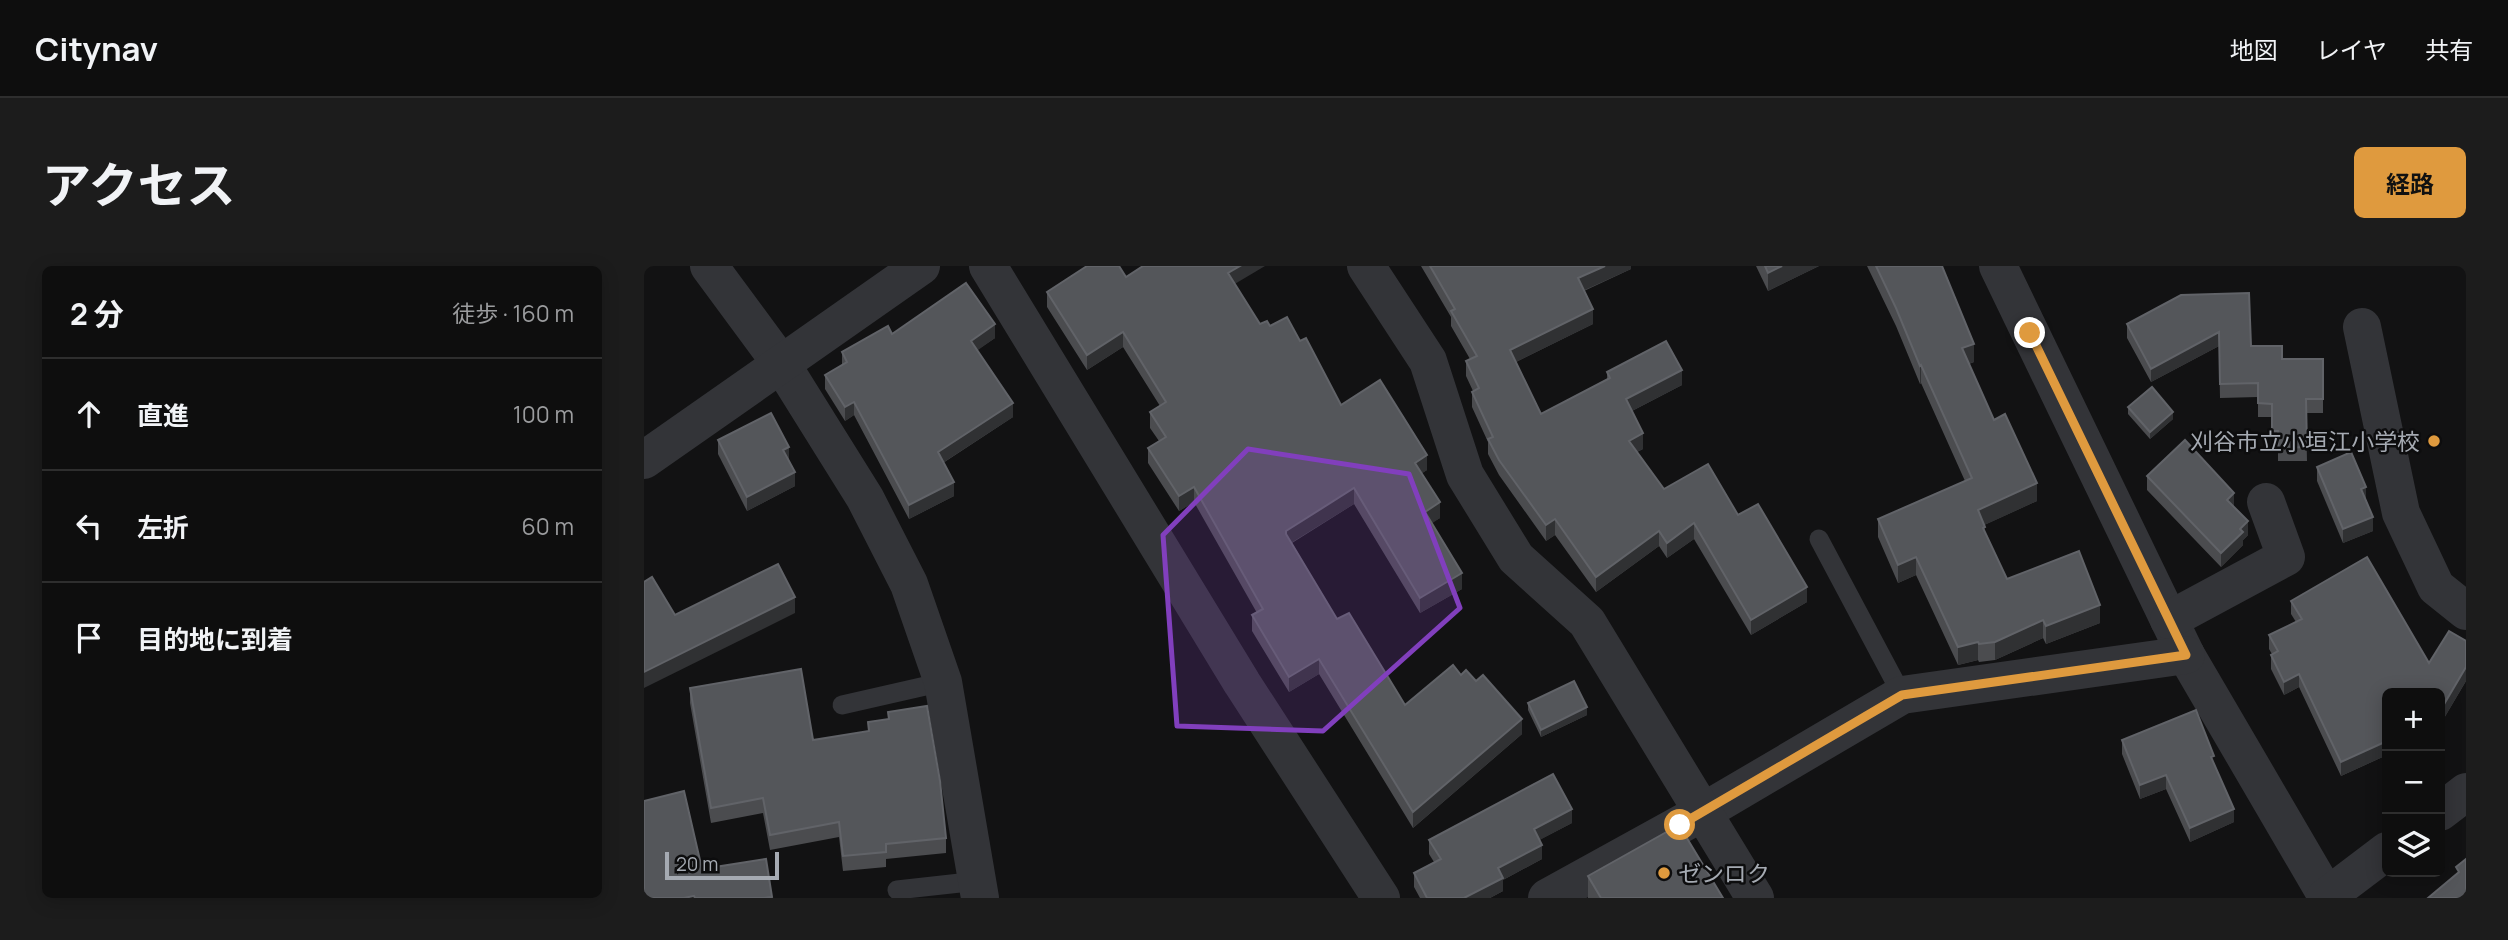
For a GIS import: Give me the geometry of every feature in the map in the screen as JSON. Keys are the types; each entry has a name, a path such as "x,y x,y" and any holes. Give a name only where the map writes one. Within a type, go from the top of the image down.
{"street":[{"path":"709,266 782,365 865,498 909,584 943,682 979,890"},
{"path":"644,460 920,266"},
{"path":"988,266 1242,683 1381,898"},
{"path":"1366,266 1428,361 1465,475 1516,558 1587,622 1755,898"},
{"path":"1998,266 2186,655 2327,897 2382,855"},
{"path":"2362,327 2401,513 2435,587 2466,611"},
{"path":"2169,620 2286,557 2266,502"},
{"path":"1547,898 1703,812 1902,695 2186,655"},
{"path":"2445,808 2466,792"}],"lane":[{"path":"1819,539 1902,695"},
{"path":"842,705 943,682"},
{"path":"897,890 979,890"}],"highlighted area":[{"path":"1248,449 1409,474 1460,608 1323,731 1177,726 1163,535"}],"building":[{"path":"1087,266 1119,266 1126,277 1143,266 1240,266 1228,273 1260,324 1267,321 1270,326 1287,317 1300,341 1306,338 1341,405 1380,380 1427,455 1415,463 1440,502 1425,512 1462,573 1420,598 1354,488 1286,531 1337,619 1349,613 1405,705 1453,665 1461,675 1466,670 1476,681 1483,675 1522,719 1413,812 1319,659 1289,677 1252,615 1263,609 1194,487 1179,496 1148,448 1166,437 1150,412 1166,402 1123,332 1087,355 1047,292"},
{"path":"1430,266 1605,266 1578,278 1593,309 1510,350 1541,414 1610,378 1607,372 1666,341 1682,370 1626,399 1643,433 1629,441 1664,489 1708,464 1738,515 1758,504 1807,587 1751,620 1694,523 1667,543 1659,531 1596,577 1555,519 1546,525 1499,460 1488,439 1493,437 1472,392 1479,388 1466,361 1477,356 1451,311 1455,309"},
{"path":"1765,266 1782,266 1768,273"},
{"path":"1876,266 1942,266 1974,344 1962,348 1994,420 2005,414 2037,483 1978,510 1985,527 1983,528 2007,579 2079,551 2100,605 2046,626 2043,620 1995,642 1978,642 1958,647 1916,557 1898,565 1878,519 1972,478"},
{"path":"966,283 995,324 971,341 1013,403 938,452 954,482 909,505 854,402 845,407 825,375 847,362 842,352 888,326 892,334"},
{"path":"2249,293 2251,346 2282,346 2282,359 2323,359 2323,399 2306,399 2307,447 2278,448 2278,431 2272,431 2272,404 2258,403 2258,383 2220,384 2219,332 2151,369 2127,324 2181,295"},
{"path":"2152,387 2173,412 2150,432 2128,407"},
{"path":"771,413 789,447 783,450 795,472 747,497 718,440"},
{"path":"2185,440 2234,493 2227,500 2248,521 2240,529 2243,532 2221,553 2147,476"},
{"path":"2351,452 2366,487 2361,489 2373,517 2343,529 2317,467"},
{"path":"2367,557 2429,663 2449,631 2466,641 2466,667 2445,703 2445,688 2382,688 2382,743 2341,762 2299,674 2284,682 2271,655 2278,651 2269,635 2302,619 2291,601"},
{"path":"778,564 795,597 644,672 644,582 652,577 675,615"},
{"path":"801,669 813,740 869,731 868,722 889,719 888,712 927,706 940,781 946,838 886,844 886,852 843,856 839,822 770,835 763,798 711,808 690,688"},
{"path":"1574,681 1587,707 1541,730 1528,703"},
{"path":"2196,710 2214,756 2211,757 2234,809 2190,828 2166,775 2140,785 2122,740"},
{"path":"1553,774 1572,809 1534,829 1542,845 1498,868 1503,878 1464,898 1427,898 1414,873 1441,859 1429,840"},
{"path":"684,791 702,869 766,859 772,897 644,898 644,801"},
{"path":"1679,825 1723,898 1601,898 1588,876"},
{"path":"2466,859 2466,898 2428,898 2459,872 2456,867"}],"place":[{"name":"刈谷市立小垣江小学校","path":"2434,441"},
{"name":"ゼンロク","path":"1664,873"}],"route":[{"path":"1680,825 1902,695 2186,655 2030,333"}]}
